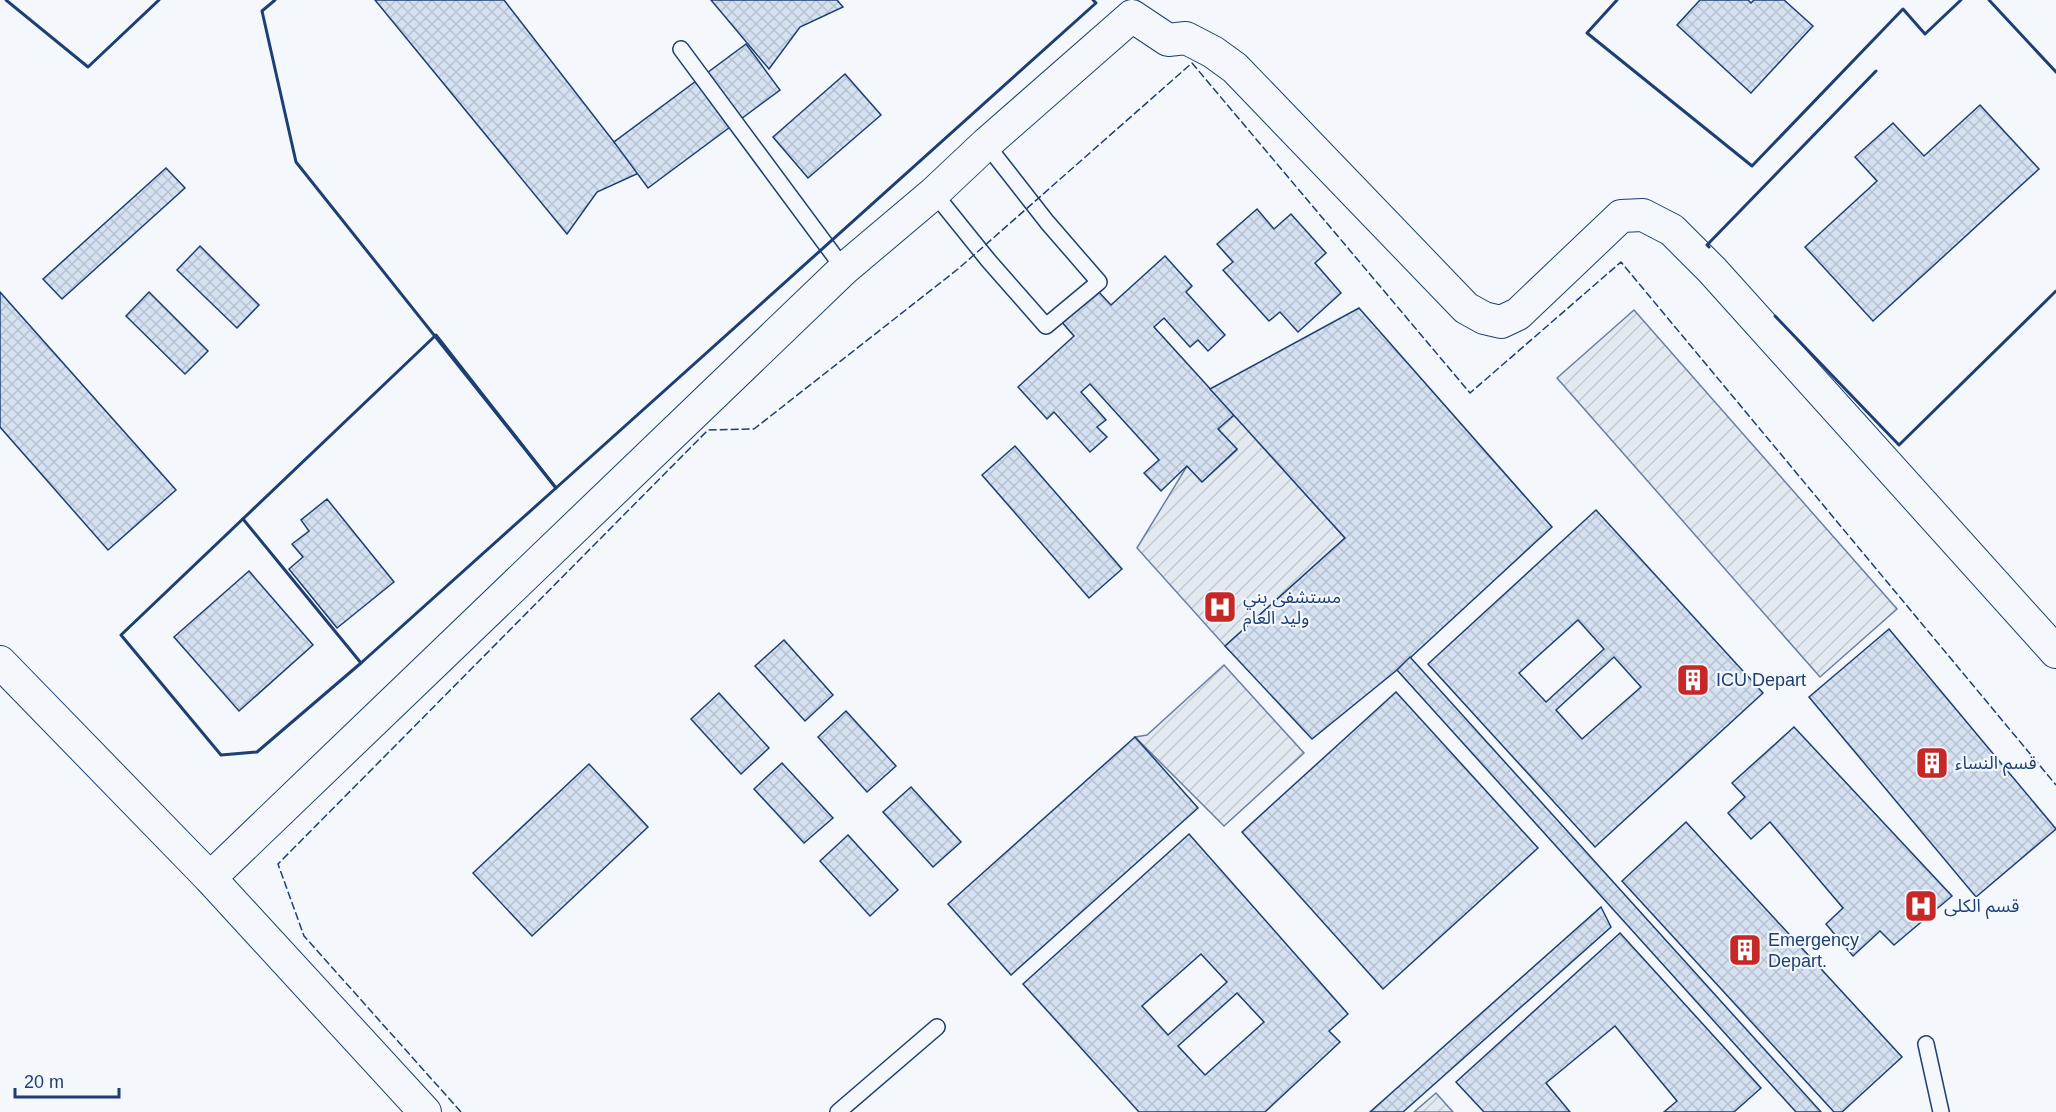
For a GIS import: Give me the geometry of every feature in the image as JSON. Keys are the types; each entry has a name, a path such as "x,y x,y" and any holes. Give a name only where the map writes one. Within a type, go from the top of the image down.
{"street":[{"path":"210,878 844,269 934,193 986,144 1132,16 1168,40 1186,38 1213,52 1235,68 1466,308 1484,318 1502,322 1518,314 1621,216 1643,215 1672,230 1712,270 2056,652"},
{"path":"0,662 210,878 425,1112"}],"lane":[{"path":"681,49 844,269"},
{"path":"934,193 1046,326 1099,282 1047,222 986,144"},
{"path":"838,1112 937,1027"},
{"path":"1926,1044 1941,1112"}],"shaded area":[{"path":"1634,310 1897,609 1820,677 1557,378"},
{"path":"1234,415 1345,538 1225,646 1137,548 1187,466 1202,482 1237,450 1218,429"},
{"path":"1224,665 1304,753 1224,826 1135,737 1147,735"},
{"path":"1436,1093 1453,1112 1414,1112"}],"building":[{"path":"375,0 504,0 614,142 641,172 597,192 567,234"},
{"path":"711,0 837,0 843,7 800,27 769,69"},
{"path":"1700,0 1748,0 1751,3 1754,0 1784,0 1813,26 1751,93 1677,25"},
{"path":"746,44 780,90 648,188 614,142"},
{"path":"845,74 881,115 808,178 773,137"},
{"path":"1980,105 2039,169 1873,321 1805,247 1877,181 1855,157 1893,123 1924,156"},
{"path":"166,168 185,188 62,299 43,279"},
{"path":"1257,209 1274,229 1291,214 1326,253 1315,263 1341,293 1298,332 1280,312 1269,321 1223,270 1233,262 1217,244"},
{"path":"200,246 259,305 237,328 177,270"},
{"path":"1165,256 1192,286 1186,292 1225,335 1208,351 1198,340 1190,347 1164,318 1154,327 1234,415 1218,429 1237,449 1202,482 1187,466 1161,491 1144,473 1159,460 1090,384 1081,392 1106,420 1097,427 1107,437 1090,452 1054,412 1047,419 1018,387 1074,336 1060,320 1096,289 1111,305"},
{"path":"0,292 176,490 108,550 0,427"},
{"path":"149,292 208,351 185,374 126,316"},
{"path":"1359,308 1552,527 1397,670 1312,739 1225,646 1345,538 1210,389"},
{"path":"1015,446 1122,569 1089,598 982,475"},
{"path":"327,499 394,582 337,628 289,569 303,557 292,544 309,531 301,520"},
{"name":"ICU Depart","path":"1596,510 1763,693 1595,847 1428,664","holes":["1578,620 1604,649 1546,702 1519,673","1614,657 1641,687 1582,739 1556,710"]},
{"path":"249,571 313,645 239,711 174,637"},
{"name":"قسم النساء","path":"1889,629 2056,829 1976,897 1809,697"},
{"path":"784,640 833,695 805,721 755,666"},
{"path":"1410,657 1821,1112 1796,1112 1397,670"},
{"path":"1396,692 1538,848 1383,989 1242,832"},
{"path":"719,693 769,748 741,774 691,719"},
{"path":"846,711 896,766 867,792 818,737"},
{"path":"1794,727 1952,896 1894,945 1880,931 1853,956 1826,924 1843,908 1770,822 1751,839 1728,813 1745,797 1732,783"},
{"path":"1135,737 1198,808 1011,975 948,904"},
{"path":"782,763 833,818 804,843 754,789"},
{"path":"589,764 648,827 532,936 473,873"},
{"path":"911,787 961,842 933,867 883,812"},
{"name":"Emergency Depart.","path":"1686,822 1902,1057 1842,1112 1834,1112 1622,881"},
{"path":"1189,834 1348,1014 1329,1031 1340,1042 1265,1112 1139,1112 1023,984","holes":["1201,954 1227,982 1168,1035 1142,1006","1237,993 1264,1022 1205,1075 1178,1046"]},
{"path":"848,835 898,890 870,916 820,861"},
{"path":"1601,907 1611,927 1403,1112 1370,1112"},
{"path":"1620,933 1761,1088 1734,1112 1664,1112 1677,1101 1615,1026 1546,1083 1570,1112 1484,1112 1456,1082"}],"fence":[{"path":"461,1112 304,936 278,864 708,430 754,429 958,269 1192,63 1470,393 1621,262 2056,785"}],"wall":[{"path":"6,0 88,67 159,0"},
{"path":"275,0 262,11 296,162 556,488 1096,3 1093,0"},
{"path":"1617,0 1587,33 1752,166 1903,9 1925,34 1961,0"},
{"path":"1989,0 2056,72"},
{"path":"1709,247 1707,245 1876,71"},
{"path":"1775,316 1899,445 2056,291"},
{"path":"436,335 556,488 361,663 257,752 221,755 121,635 436,335"},
{"path":"243,519 361,663"}],"place":[{"name":"مستشفى بني وليد العام","path":"1220,607"},
{"name":"ICU Depart","path":"1693,680"},
{"name":"قسم النساء","path":"1932,763"},
{"name":"قسم الكلى","path":"1921,906"},
{"name":"Emergency Depart.","path":"1745,950"}]}
